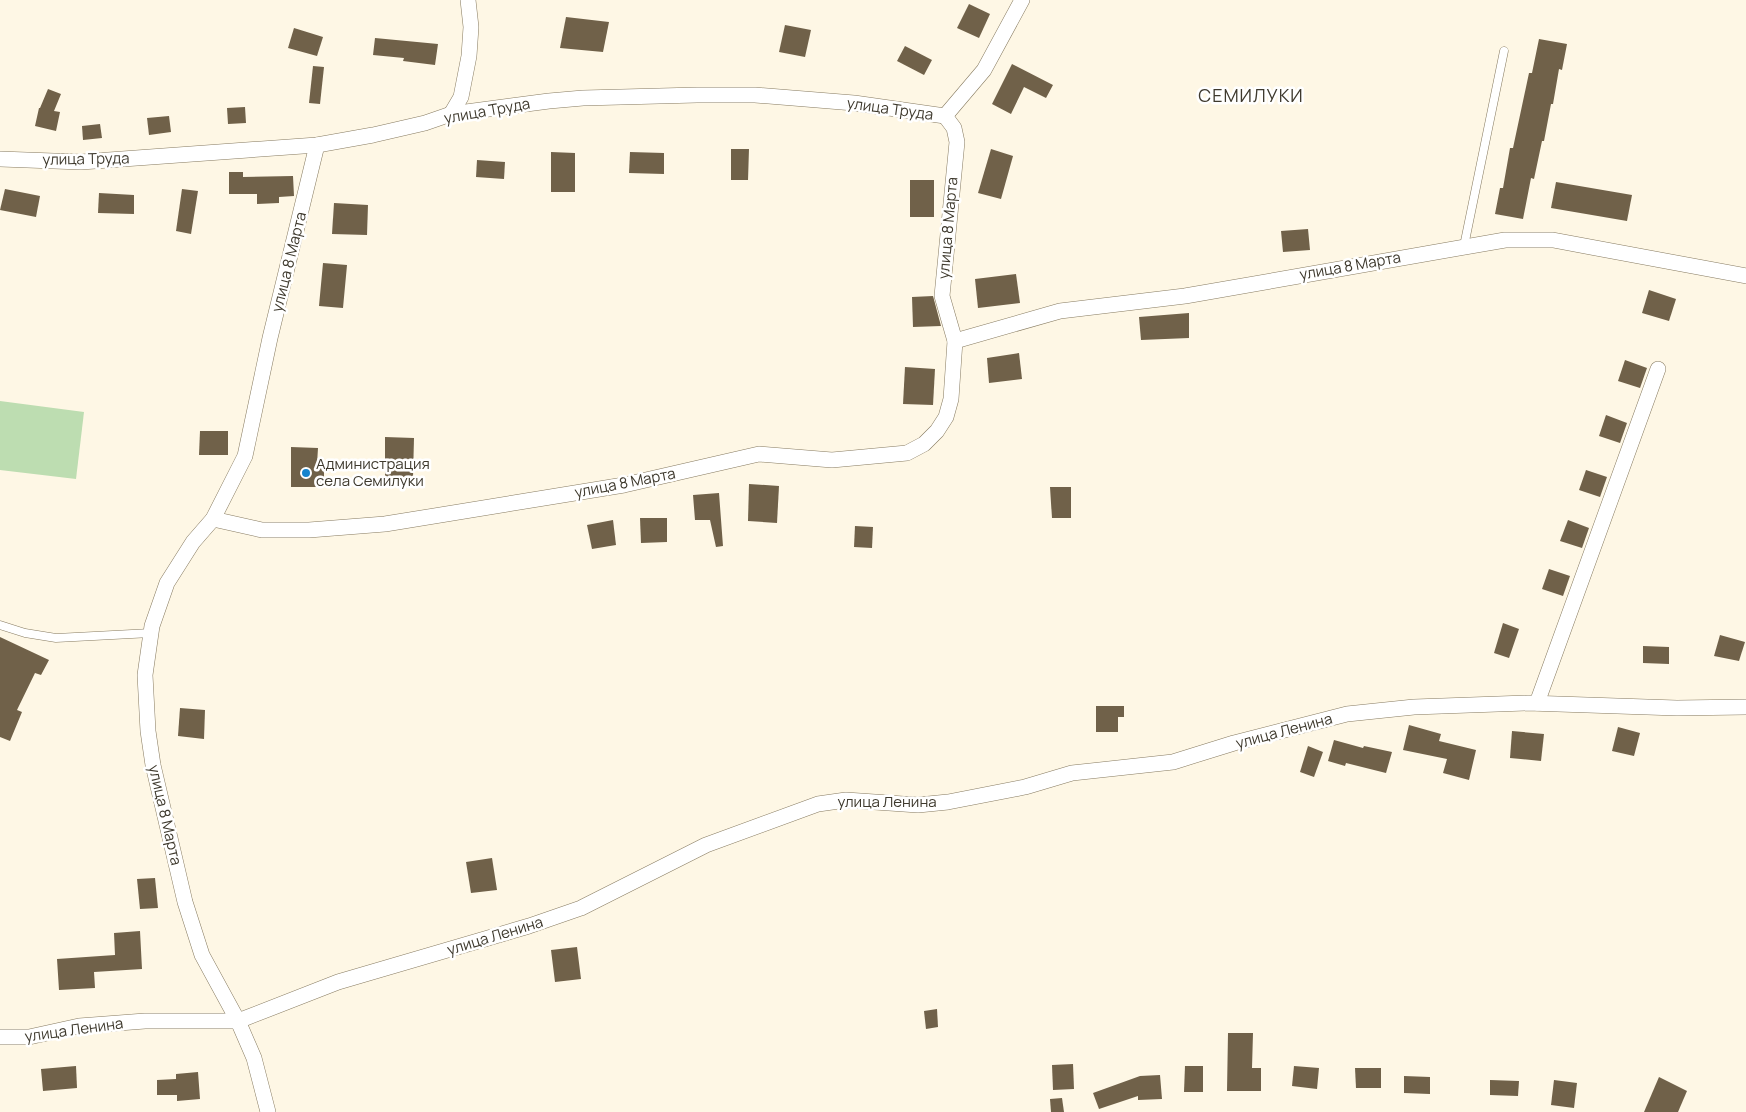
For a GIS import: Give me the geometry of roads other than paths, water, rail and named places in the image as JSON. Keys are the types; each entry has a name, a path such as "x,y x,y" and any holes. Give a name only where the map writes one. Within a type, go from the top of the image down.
{"street":[{"path":"451,114 461,97 469,56 471,27 468,0"},
{"path":"945,116 984,70 1022,0"},
{"name":"улица Труда","path":"0,159 81,162 317,145 425,124 451,114 574,98 697,94 755,95 834,102 945,116"},
{"name":"улица 8 Марта","path":"213,520 262,530 310,530 384,524 624,485 759,454 832,460 907,453 924,444 937,431 946,417 951,399 955,341 942,296 956,142 954,128 945,116"},
{"name":"улица 8 Марта","path":"268,1112 254,1058 238,1021 202,955 193,931 153,765 148,731 145,675 151,633 167,583 193,542 213,520 245,456 270,338 317,145"},
{"name":"улица 8 Марта","path":"955,341 1060,311 1186,296 1506,240 1553,240 1746,276"},
{"path":"1537,703 1658,369"},
{"name":"улица Ленина","path":"0,1037 29,1037 79,1026 145,1021 238,1021 338,982 529,926 580,908 706,845 818,804 846,800 918,805 948,802 1025,787 1072,772 1173,762 1234,743 1347,714 1414,707 1537,703 1678,708 1746,707"}],"lane":[{"path":"1464,246 1504,51"},
{"path":"0,626 25,633 56,638 151,633"}],"place":[{"name":"Администрация села Семилуки","path":"306,473"}],"district":[{"name":"СЕМИЛУКИ","path":"1251,96"}]}
